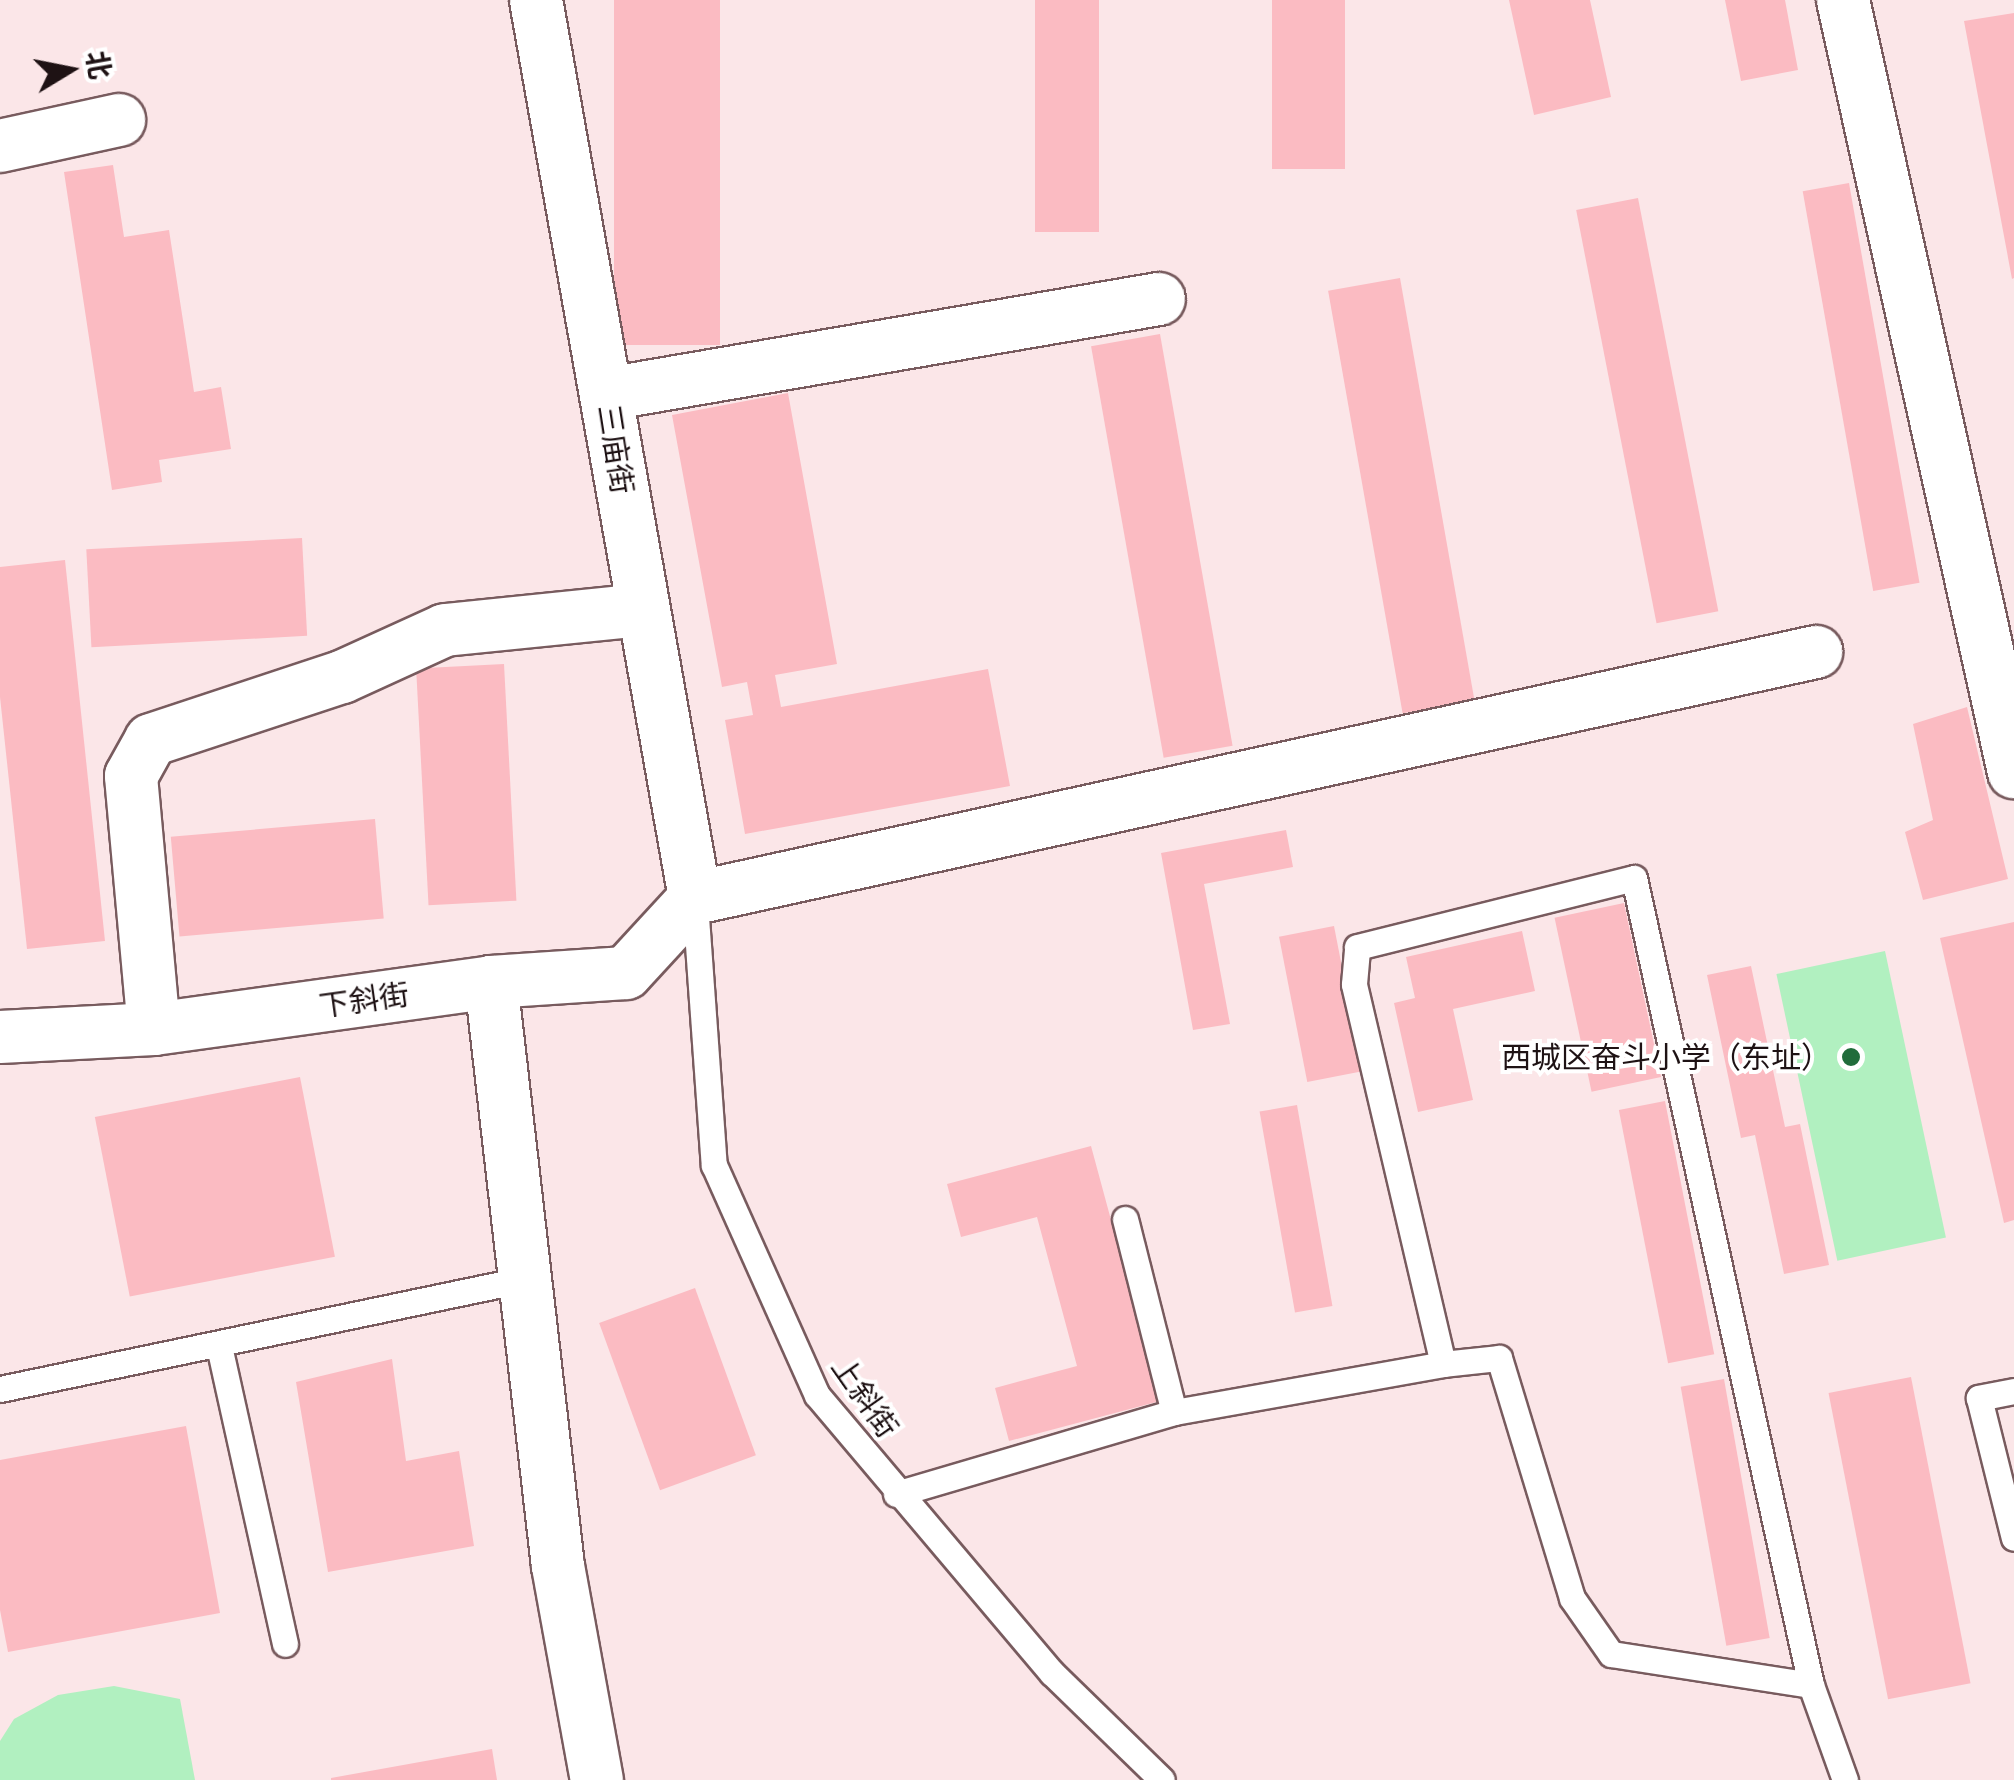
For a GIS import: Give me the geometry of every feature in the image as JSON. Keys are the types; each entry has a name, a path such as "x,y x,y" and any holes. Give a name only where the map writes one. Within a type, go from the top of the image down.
{"street":[{"name":"三庙街","path":"536,0 695,898"},
{"path":"1844,0 2014,772"},
{"path":"0,146 119,120"},
{"path":"607,394 1159,300"},
{"path":"154,1030 130,776 151,740 342,677 444,630 642,610"},
{"path":"695,898 1816,652"},
{"name":"下斜街","path":"0,1036 154,1030 490,982 626,972 695,898"},
{"path":"490,982 520,1280 558,1566 597,1780"}],"lane":[{"path":"1443,1364 1354,984 1356,948 1634,878 1811,1685 1845,1780"},
{"name":"上斜街","path":"695,898 714,1166 816,1395 1052,1674 1162,1780"},
{"path":"1125,1218 1174,1412"},
{"path":"0,1388 220,1346 520,1280"},
{"path":"220,1346 285,1644"},
{"path":"896,1494 1174,1412 1443,1364 1499,1358 1572,1598 1611,1654 1811,1685"},
{"path":"2014,1391 1979,1398 2014,1538"}],"green space":[{"path":"1885,951 1946,1238 1837,1261 1776,974"},
{"path":"114,1686 180,1699 195,1780 0,1780 0,1741 14,1719 58,1695"}],"building":[{"path":"614,0 720,0 720,345 614,345"},
{"path":"1035,0 1099,0 1099,232 1035,232"},
{"path":"1272,0 1345,0 1345,169 1272,169"},
{"path":"1509,0 1590,0 1611,97 1534,115"},
{"path":"1725,0 1785,0 1798,70 1741,81"},
{"path":"2014,13 2014,278 2012,279 1964,21"},
{"path":"113,165 124,237 169,230 194,392 221,387 231,449 159,460 162,482 112,490 64,172"},
{"path":"1849,183 1920,583 1873,591 1803,191"},
{"path":"1638,198 1718,611 1656,623 1576,210"},
{"path":"1400,278 1474,700 1403,713 1328,291"},
{"path":"1160,334 1233,746 1164,758 1091,346"},
{"path":"788,393 837,664 775,675 781,707 988,669 1010,786 745,834 725,720 753,715 747,682 722,687 672,415"},
{"path":"302,538 307,636 91,647 86,549"},
{"path":"65,560 105,941 27,949 0,697 0,567"},
{"path":"504,664 516,901 429,905 416,669"},
{"path":"1967,707 2008,879 1923,900 1905,832 1933,820 1913,724"},
{"path":"375,819 384,919 179,936 171,837"},
{"path":"1286,830 1293,867 1204,884 1230,1024 1193,1030 1161,853"},
{"path":"1624,903 1661,1077 1592,1092 1555,918"},
{"path":"2014,922 2014,1220 2004,1223 1940,938"},
{"path":"1334,926 1362,1071 1307,1082 1279,937"},
{"path":"1522,931 1535,991 1453,1009 1473,1100 1418,1112 1394,1003 1415,998 1406,957"},
{"path":"1751,966 1785,1127 1800,1124 1829,1265 1784,1274 1755,1135 1741,1138 1707,975"},
{"path":"300,1077 335,1257 130,1297 95,1117"},
{"path":"1665,1101 1714,1354 1668,1363 1619,1110"},
{"path":"1297,1105 1332,1306 1295,1312 1260,1112"},
{"path":"1091,1146 1160,1401 1009,1441 995,1388 1077,1366 1037,1217 961,1237 947,1184"},
{"path":"695,1288 756,1455 660,1490 599,1323"},
{"path":"392,1359 406,1461 459,1451 474,1546 328,1572 296,1382"},
{"path":"1911,1377 1971,1683 1888,1699 1829,1393"},
{"path":"1724,1379 1770,1638 1726,1646 1681,1387"},
{"path":"186,1426 220,1613 8,1652 0,1610 0,1460"},
{"path":"492,1749 497,1780 331,1780 331,1778"}],"place":[{"name":"西城区奋斗小学（东址）","path":"1851,1057"}]}
